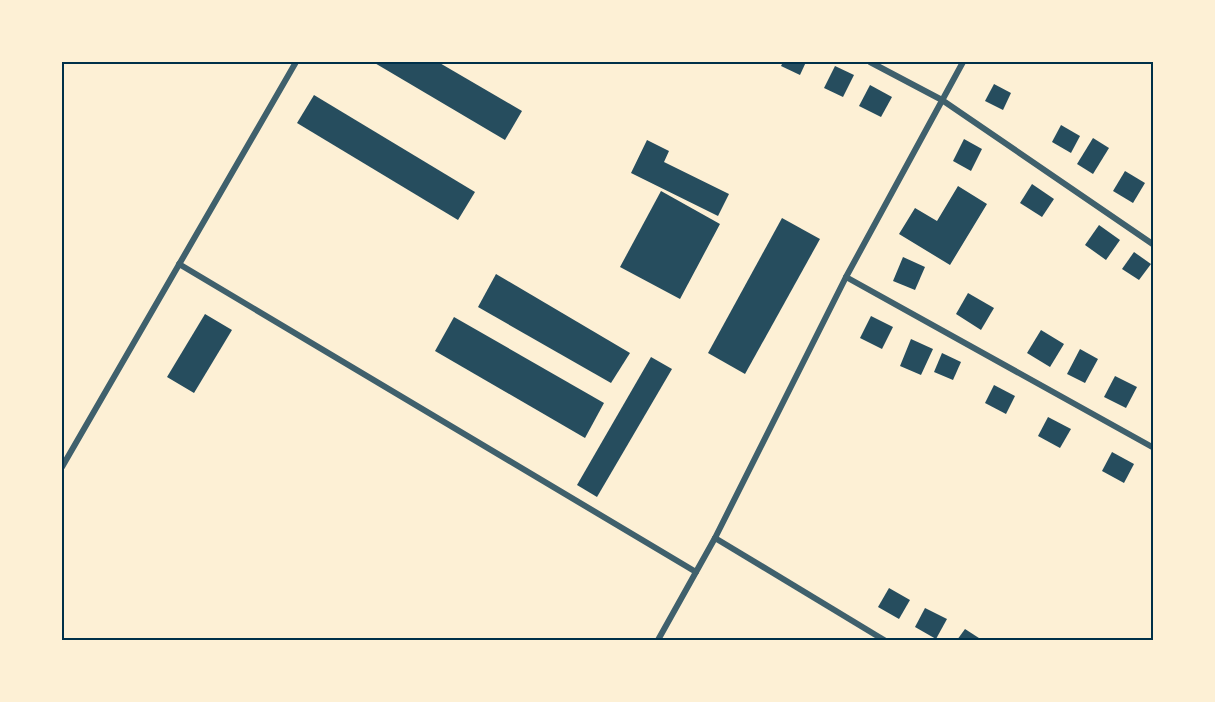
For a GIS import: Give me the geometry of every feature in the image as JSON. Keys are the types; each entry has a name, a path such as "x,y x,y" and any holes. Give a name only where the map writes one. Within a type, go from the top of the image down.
{"street":[{"path":"62,467 296,62"},
{"path":"870,62 942,100 1154,245"},
{"path":"658,640 715,538 846,277 963,62"},
{"path":"179,264 696,572"},
{"path":"846,277 1154,448"},
{"path":"715,538 884,640"}],"building":[{"path":"373,62 438,62 522,111 505,140"},
{"path":"783,62 806,62 800,75 781,66"},
{"path":"835,66 854,75 843,97 824,88"},
{"path":"994,84 1011,93 1003,110 985,101"},
{"path":"870,85 892,97 881,117 859,106"},
{"path":"314,95 475,192 458,220 297,123"},
{"path":"1061,125 1080,136 1071,153 1052,142"},
{"path":"1093,138 1109,148 1093,174 1077,164"},
{"path":"964,139 982,149 971,171 953,161"},
{"path":"647,140 669,151 664,162 729,194 718,216 631,173"},
{"path":"1125,171 1145,183 1133,203 1113,191"},
{"path":"1032,184 1054,199 1042,217 1020,203"},
{"path":"958,186 987,204 950,265 899,234 915,208 937,221"},
{"path":"661,191 720,224 680,299 620,267"},
{"path":"782,218 820,239 745,374 708,353"},
{"path":"1099,225 1120,240 1106,260 1085,245"},
{"path":"1134,252 1151,264 1139,280 1122,269"},
{"path":"903,257 925,267 915,290 893,281"},
{"path":"496,274 630,353 611,383 478,307"},
{"path":"968,293 994,308 981,330 956,314"},
{"path":"205,314 232,330 194,393 167,377"},
{"path":"871,316 893,327 882,349 860,338"},
{"path":"454,317 604,403 585,438 435,351"},
{"path":"1041,330 1064,344 1050,367 1027,353"},
{"path":"911,339 933,349 921,375 900,366"},
{"path":"1080,349 1098,359 1085,383 1067,374"},
{"path":"942,353 961,362 953,380 934,372"},
{"path":"651,357 672,369 597,497 577,485"},
{"path":"1115,376 1137,387 1126,408 1104,397"},
{"path":"994,385 1015,396 1006,414 985,403"},
{"path":"1048,417 1071,429 1060,448 1038,436"},
{"path":"1112,452 1134,464 1124,483 1102,471"},
{"path":"889,588 910,600 899,619 878,607"},
{"path":"925,608 947,619 936,639 915,627"},
{"path":"965,629 982,640 957,640"}]}
